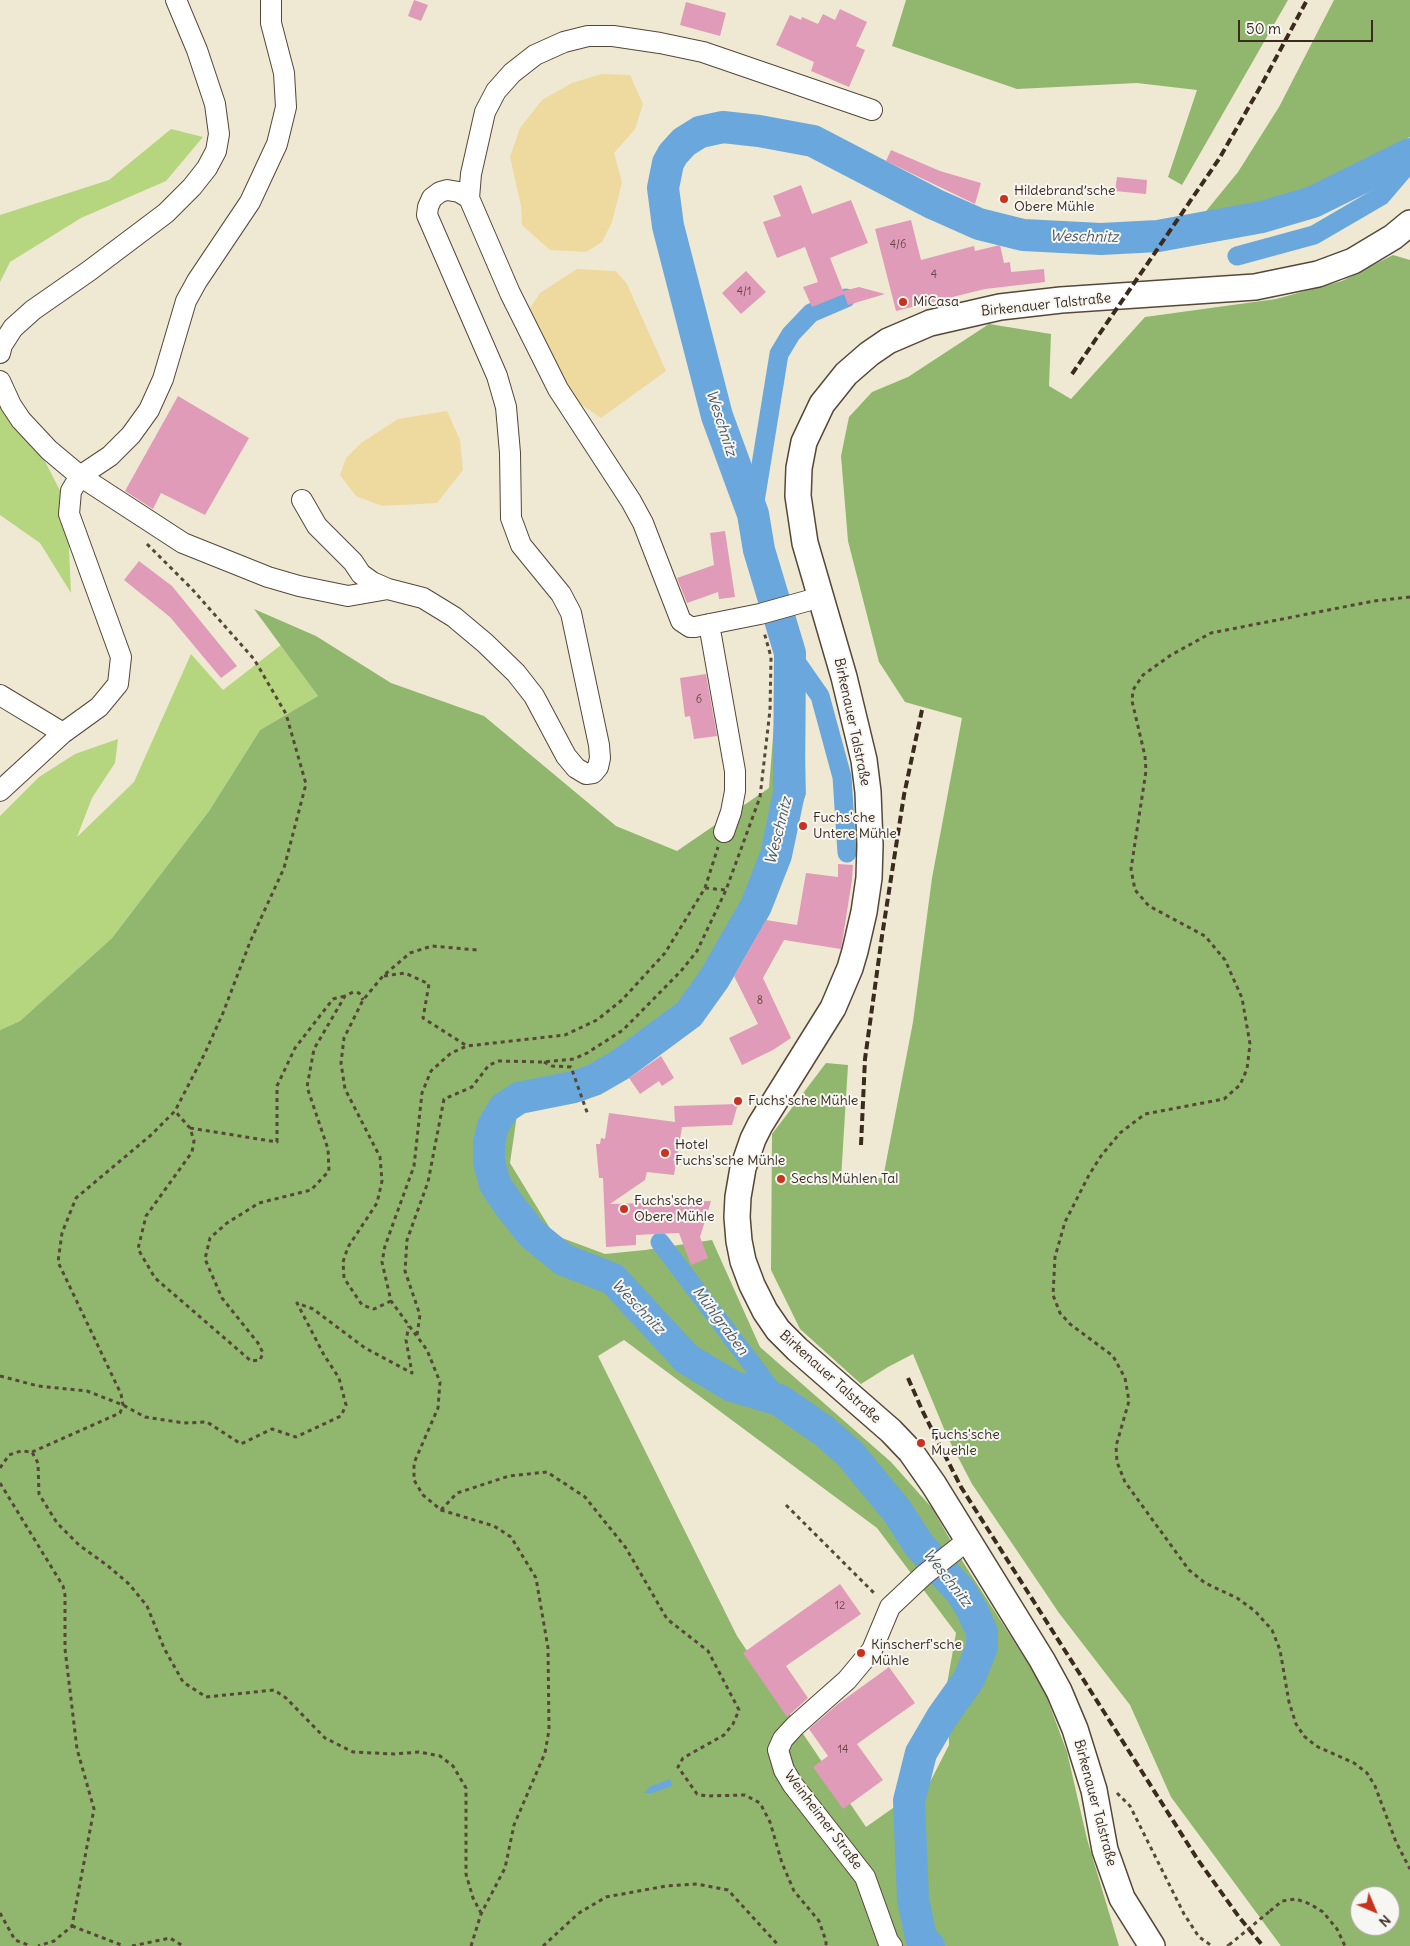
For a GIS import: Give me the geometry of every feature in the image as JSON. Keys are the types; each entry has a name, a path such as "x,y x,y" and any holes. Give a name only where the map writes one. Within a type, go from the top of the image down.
{"main road":[{"name":"Birkenauer Talstraße","path":"1152,1946 1122,1898 1105,1850 1094,1790 1074,1728 1059,1691 1042,1660 962,1546 934,1485 911,1452 891,1431 797,1349 778,1330 765,1312 752,1285 739,1241 738,1197 743,1168 753,1139 771,1106 833,1008 856,951 869,878 868,792 864,760 844,677 804,543 798,496 799,468 804,442 822,404 846,374 869,354 888,341 930,323 1000,307 1061,300 1255,287 1318,274 1353,261 1393,237 1410,222"}],"lane":[{"path":"0,353 2,345 13,328 33,310 89,272 166,214 207,168 216,151 219,134 215,104 197,50 176,0"},
{"path":"0,791 63,733 99,707 118,684 121,657 70,514 71,491 80,476 110,456 131,435 149,410 163,379 186,301 197,281 250,202 277,144 286,107 284,73 271,23 271,0"},
{"path":"821,597 760,614 709,624 690,627 682,621 643,523 631,501 558,389 510,293 469,198 471,174 485,112 496,91 512,73 535,55 564,42 588,36 612,36 703,52 872,110"},
{"path":"302,500 317,526 353,562 361,574 372,582 388,589 423,598 454,618 485,643 516,673 534,696 566,756 576,768 586,774 593,773 598,767 600,758 599,745 570,613 561,594 522,545 511,518 510,453 506,407 497,376 427,215 432,198 440,192 448,190 459,192 469,198"},
{"path":"0,381 11,405 21,420 49,450 80,476 183,543 268,577 298,586 348,596 388,589"},
{"path":"709,624 735,771 734,798 724,832"},
{"path":"0,695 63,733"},
{"name":"Weinheimer Straße","path":"892,1946 888,1941 865,1877 793,1786 784,1770 778,1750 783,1739 795,1726 847,1680 872,1650 890,1607 924,1575 962,1546"}],"path":[{"path":"0,1468 9,1456 21,1451 32,1452 120,1413 123,1406 121,1394 58,1262 62,1233 76,1198 151,1135 175,1111 205,1053 250,942 284,868 306,784 286,714 254,659 192,589 143,539"},
{"path":"1410,597 1374,601 1212,632 1171,655 1143,675 1133,690 1132,701 1145,756 1146,771 1131,869 1135,890 1149,906 1205,936 1225,960 1242,998 1250,1044 1248,1069 1240,1085 1224,1099 1145,1114 1120,1133 1101,1156 1089,1175 1065,1222 1055,1258 1053,1295 1060,1313 1070,1324 1113,1356 1125,1378 1130,1400 1116,1446 1117,1462 1125,1482 1189,1570 1205,1583 1237,1598 1255,1611 1272,1630 1280,1650 1289,1702 1296,1724 1304,1736 1316,1746 1354,1763 1367,1773 1375,1786 1396,1842 1410,1869"},
{"path":"417,1336 420,1315 404,1271 407,1240 428,1182 444,1099 472,1086 489,1065 499,1061 543,1062 574,1059 587,1054 623,1030 681,971 697,951 726,890 760,797 770,710 771,657 760,614"},
{"path":"471,1946 481,1914 505,1868 514,1825 545,1753 549,1730 548,1648 536,1578 511,1537 494,1526 441,1510 422,1495 414,1480 414,1463 438,1408 440,1382 428,1350 391,1301 382,1262 385,1246 414,1166 422,1093 431,1071 451,1053 468,1046 565,1035 597,1020 622,1000 665,953 705,888 724,832"},
{"path":"705,888 726,890"},
{"path":"391,1301 374,1309 362,1305 344,1278 343,1262 348,1247 377,1202 382,1181 380,1157 345,1088 341,1063 344,1038 363,1000 383,976 410,953 432,946 476,950"},
{"path":"383,976 405,973 429,984 423,1018 468,1046"},
{"path":"190,1128 277,1142 277,1086 295,1048 334,999 353,992 359,993 363,1000"},
{"path":"175,1111 190,1128 194,1141 192,1152 146,1216 138,1249 156,1278 251,1362 260,1360 263,1353 258,1343 222,1298 205,1259 210,1238 227,1223 259,1203 311,1190 329,1171 328,1149 307,1087 314,1049 345,996"},
{"path":"543,1062 552,1066 571,1067 588,1114"},
{"path":"0,1376 38,1386 87,1391 144,1417 184,1423 207,1422 241,1444 272,1429 296,1437 341,1416 346,1405 339,1378 324,1355 297,1303 313,1309 365,1348 412,1373 406,1340 409,1326"},
{"path":"32,1452 38,1463 39,1494 56,1523 78,1545 108,1566 129,1584 147,1606 164,1648 183,1682 206,1697 274,1690 286,1698 325,1738 353,1752 394,1754 419,1752 440,1756 453,1766 466,1788 466,1874 473,1898 481,1914"},
{"path":"441,1510 457,1493 509,1476 548,1472 585,1497 626,1548 667,1619 708,1651 739,1710 733,1724 724,1735 683,1758 678,1767 697,1794 706,1796 744,1795 760,1803 770,1822 782,1863 794,1891 819,1921 826,1940 826,1946"},
{"path":"0,1483 63,1586 65,1595 64,1649 77,1749 94,1809 72,1926 54,1944 38,1946"},
{"path":"786,1505 890,1607"},
{"path":"1094,1790 1116,1792 1130,1806 1184,1914 1199,1937 1212,1946"},
{"path":"543,1946 580,1913 606,1897 666,1886 697,1884 728,1890 779,1946"},
{"path":"1228,1945 1282,1901 1296,1899 1310,1904 1322,1912 1337,1929 1345,1946"},
{"path":"0,1913 15,1940 31,1946"},
{"path":"72,1926 124,1946"},
{"path":"132,1946 170,1938 183,1946"}],"green space":[{"path":"906,0 1288,0 1182,185 1168,177 1197,90 1137,83 1017,89 892,46"},
{"path":"1334,0 1410,0 1410,137 1312,191 1231,215 1198,221 1238,172 1279,107"},
{"path":"171,129 203,137 166,181 81,218 10,262 0,282 0,215 109,180"},
{"path":"1393,255 1410,260 1410,1946 1281,1946 1171,1797 1130,1705 1059,1613 972,1484 947,1436 913,1354 861,1384 800,1329 771,1270 772,1134 826,1063 848,1065 841,1179 883,1178 913,1022 932,878 962,718 905,702 879,662 848,541 841,456 849,417 872,392 908,377 989,324 1051,334 1049,386 1071,399 1145,317 1276,299 1342,281"},
{"path":"0,399 37,446 67,504 71,593 40,543 0,515"},
{"path":"254,609 316,636 391,683 484,716 616,826 677,851 769,788 779,660 804,723 806,794 760,923 695,1012 610,1067 518,1108 510,1163 554,1235 605,1254 712,1240 760,1347 891,1462 932,1508 963,1562 1042,1685 1067,1752 1087,1839 1119,1946 0,1946 0,1030 20,1021 112,938 209,811 260,730 318,696","holes":["624,1340 877,1528 956,1633 947,1684 949,1745 930,1782 866,1827 737,1636 598,1356"]},
{"path":"281,645 318,696 260,730 209,811 112,938 20,1021 0,1030 0,816 39,777 75,754 118,739 115,763 92,798 77,837 134,782 191,654 223,690"}],"sand":[{"path":"601,74 630,75 643,104 635,129 614,153 622,182 612,222 602,242 586,252 550,250 522,225 521,206 510,157 520,128 542,100 572,83"},
{"path":"577,269 616,271 627,284 666,371 601,418 574,400 528,311 540,293"},
{"path":"447,411 460,440 463,470 437,503 382,506 356,496 340,475 346,458 361,443 398,419"}],"water":[{"path":"670,1779 672,1786 652,1793 645,1793 649,1787"}],"building":[{"path":"414,0 428,5 421,21 408,16"},
{"path":"686,2 726,13 720,36 680,25"},
{"path":"840,9 867,22 856,46 865,50 849,87 811,71 814,62 776,45 790,15 801,20 802,17 818,24 823,14 835,20"},
{"path":"891,150 940,171 981,183 975,204 886,161"},
{"path":"1117,177 1147,180 1146,194 1115,191"},
{"path":"801,185 812,214 851,200 868,243 830,258 843,291 859,287 885,294 848,305 844,294 812,307 803,287 818,282 805,247 777,258 763,222 781,216 773,196"},
{"path":"911,220 921,260 974,246 975,251 1000,245 1004,263 1010,262 1011,272 1044,269 1045,282 985,289 896,311 875,229"},
{"path":"746,271 766,292 741,314 722,293"},
{"path":"178,396 249,438 205,515 161,493 153,509 125,491"},
{"path":"725,531 735,597 719,599 718,592 687,603 677,578 714,565 710,533"},
{"path":"139,561 172,586 237,666 221,678 170,617 124,580"},
{"path":"706,674 717,736 694,739 690,716 685,717 680,678"},
{"path":"838,864 853,865 841,949 784,940 763,978 791,1038 773,1050 742,1065 729,1038 758,1024 734,976 766,920 797,925 806,873 838,877"},
{"path":"661,1056 674,1078 662,1086 659,1081 640,1094 629,1078"},
{"path":"738,1104 732,1125 682,1127 674,1175 647,1172 645,1180 610,1204 711,1201 700,1237 708,1258 691,1265 679,1233 636,1235 636,1245 606,1247 603,1178 599,1178 596,1144 600,1144 601,1138 605,1139 609,1113 675,1122 674,1106"},
{"path":"840,1584 861,1614 786,1666 808,1698 787,1717 743,1653"},
{"path":"889,1667 915,1703 857,1744 883,1780 843,1809 813,1767 828,1756 809,1729 838,1704"}],"waterway":[{"name":"Weschnitz","path":"929,1946 921,1938 913,1899 909,1801 921,1753 942,1717 969,1679 982,1647 982,1632 972,1610 961,1592 919,1545 897,1511 850,1454 824,1431 779,1400 732,1386 687,1359 613,1279 564,1260 532,1234 509,1205 495,1184 489,1162 489,1143 493,1126 504,1108 519,1098 574,1087 594,1080 620,1065 689,1014 714,979 756,906 776,855 789,793 790,653 759,550 753,514 717,416 668,226 663,188 668,163 684,142 700,132 723,127 759,131 813,141 934,204 979,224 1023,235 1101,239 1158,236 1262,217 1313,202 1410,154"},
{"path":"1237,256 1314,235 1381,196 1410,162"},
{"path":"753,514 779,354 791,334 811,313 846,298"},
{"path":"790,653 820,696 842,777 847,853"},
{"name":"Mühlgraben","path":"660,1242 779,1400"}],"railway":[{"path":"1072,374 1219,159 1307,0"},
{"path":"861,1145 865,1059 882,936 904,795 922,710"},
{"path":"908,1378 961,1487 1198,1860 1239,1917 1263,1946"}],"place":[{"name":"Hildebrand’sche Obere Mühle","path":"1004,199"},
{"name":"MiCasa","path":"903,302"},
{"name":"Fuchs'che Untere Mühle","path":"803,826"},
{"name":"Fuchs'sche Mühle","path":"738,1101"},
{"name":"Hotel Fuchs'sche Mühle","path":"665,1153"},
{"name":"Sechs Mühlen Tal","path":"781,1179"},
{"name":"Fuchs'sche Obere Mühle","path":"624,1209"},
{"name":"Fuchs'sche Muehle","path":"921,1443"},
{"name":"Kinscherf'sche Mühle","path":"861,1653"}]}
